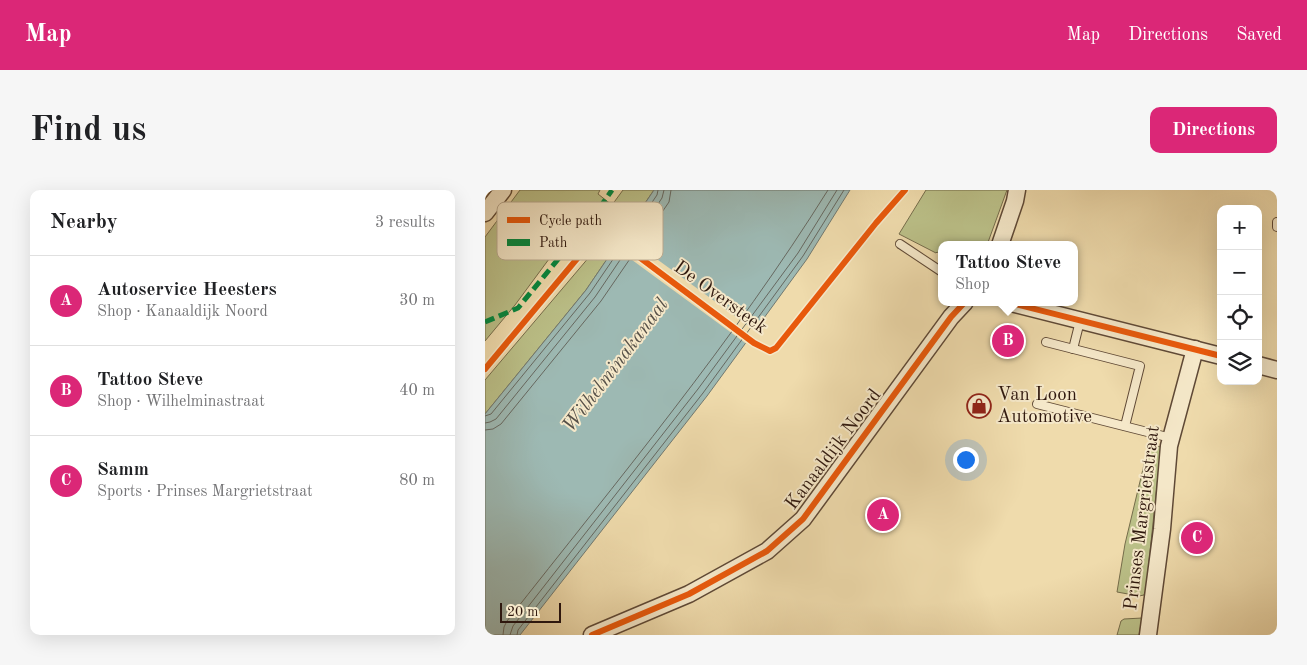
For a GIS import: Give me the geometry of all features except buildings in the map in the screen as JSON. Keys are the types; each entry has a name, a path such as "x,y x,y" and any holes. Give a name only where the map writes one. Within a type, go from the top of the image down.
{"street":[{"path":"485,213 503,190"},
{"path":"1001,241 1017,190"},
{"name":"Kanaaldijk Noord","path":"592,635 697,590 767,551 803,519 951,316 961,306"},
{"path":"1022,306 1217,355"},
{"name":"Prinses Margrietstraat","path":"1148,635 1159,562 1169,446 1195,349"},
{"path":"1262,366 1277,370"}],"lane":[{"path":"1277,222 1277,227"},
{"path":"900,244 938,269"},
{"path":"1073,348 1080,321"},
{"path":"1046,342 1140,366 1125,426"},
{"path":"1037,404 1171,438"}],"green space":[{"path":"520,190 600,190 598,194 608,202 511,202"},
{"path":"623,190 654,190 646,202 614,202"},
{"path":"926,190 1007,190 988,241 938,241 938,253 936,253 899,234"},
{"path":"497,221 497,260 548,260 485,341 485,237"},
{"path":"587,260 606,260 586,290 485,414 485,380"},
{"path":"1149,444 1161,447 1146,590 1144,595 1139,596 1117,592 1125,544"},
{"path":"1142,618 1139,635 1117,635 1121,621 1124,619"}],"water":[{"name":"Wilhelminakanaal","path":"654,190 850,190 807,259 707,396 520,635 485,635 485,414 586,290 606,260 663,260 663,202 646,202"}],"pier":[{"path":"632,260 658,260 757,332 748,345"}],"marked path":[{"path":"604,202 612,190"},
{"path":"485,322 518,308 557,260"}],"cycle path":[{"name":"De Oversteek","path":"643,260 754,343 770,351 776,348 876,223 905,190"},
{"name":"De Oversteek","path":"485,369 576,260"},
{"path":"592,635 689,594 767,551 803,519 951,317 961,306"},
{"path":"1023,306 1217,355"}],"place":[{"name":"Tattoo Steve","path":"1008,341"},
{"name":"Van Loon Automotive","path":"979,406"},
{"name":"Autoservice Heesters","path":"883,515"},
{"name":"Samm","path":"1197,538"}]}
